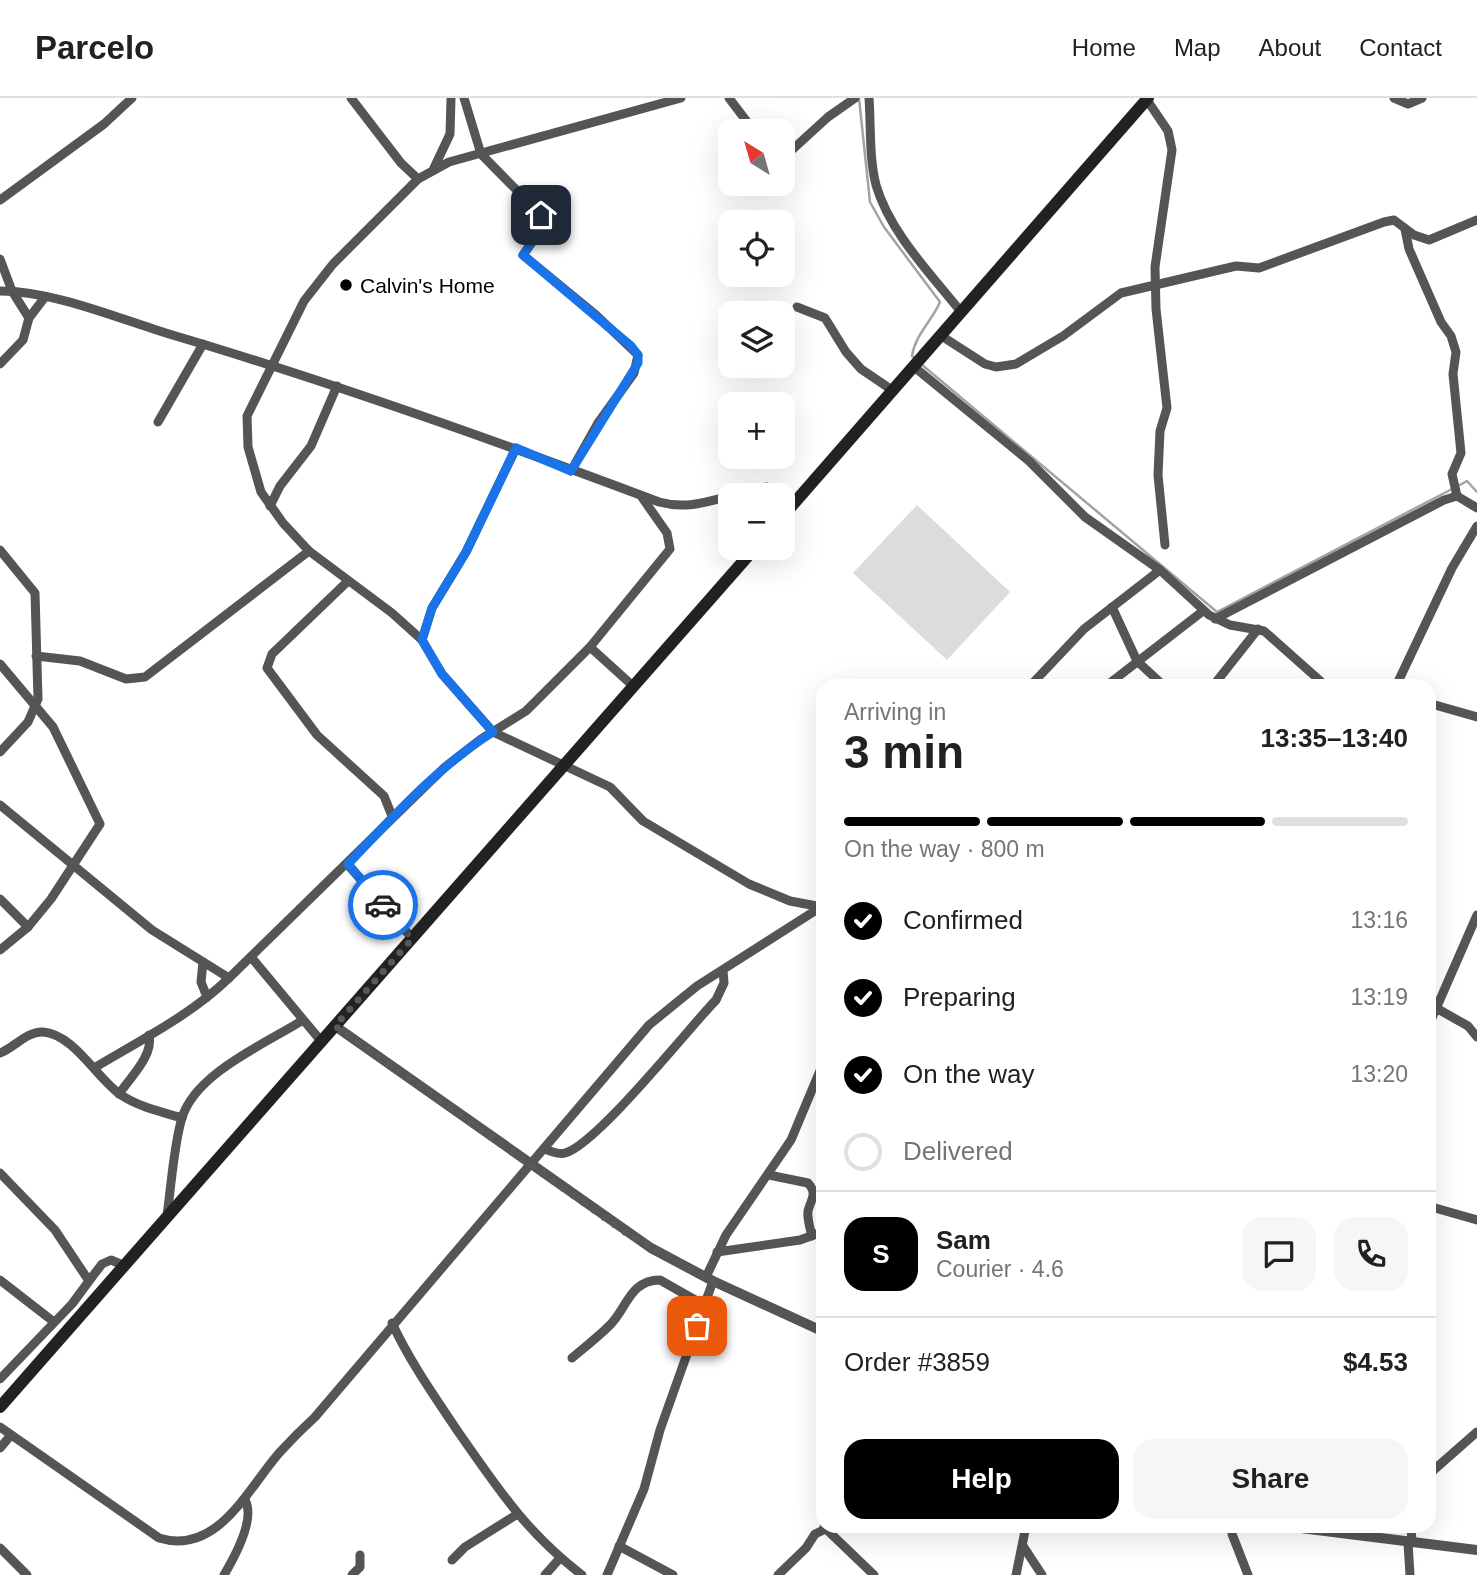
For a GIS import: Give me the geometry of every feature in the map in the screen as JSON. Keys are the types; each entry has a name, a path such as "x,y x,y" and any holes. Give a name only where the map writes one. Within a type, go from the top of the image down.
{"main road":[{"path":"796,502 1148,99"},
{"path":"0,1407 744,560"}],"street":[{"path":"0,200 104,124 132,98"},
{"path":"351,98 401,163 418,179"},
{"path":"434,168 450,134 451,98"},
{"path":"464,98 481,154 541,215 542,228 523,255 638,355 634,373 598,423 571,471"},
{"path":"681,98 434,168 418,179 378,222 333,264 304,301 247,416 246,431 256,479 270,506 309,551 422,640 442,674 493,732 565,763 614,790 643,821 749,884 790,901 816,906"},
{"path":"729,98 745,119"},
{"path":"795,147 828,117 855,98"},
{"path":"867,98 873,171 883,203 915,253 961,312"},
{"path":"1394,98 1408,104 1422,98"},
{"path":"1148,99 1168,131 1172,150 1155,284 1167,408 1160,431 1158,475 1165,545"},
{"path":"940,335 985,364 996,367 1016,364 1063,335 1114,297 1155,284 1237,266 1259,268 1394,220 1405,229 1429,240 1477,220"},
{"path":"1405,229 1409,248 1456,352 1453,374 1461,453 1452,474 1457,496 1477,509"},
{"path":"0,259 12,291 29,318"},
{"path":"0,291 45,297 271,363 516,448 641,496 685,507 718,499"},
{"path":"0,364 23,340 29,318 45,297"},
{"path":"797,307 825,318 846,352 861,369 892,390"},
{"path":"158,422 203,344"},
{"path":"913,366 1030,461 1085,517 1160,570 1203,611 1215,619 1269,634 1318,679"},
{"path":"270,506 280,486 311,446 337,386"},
{"path":"422,640 432,608 466,552 516,448"},
{"path":"94,1068 207,997 348,864 392,816 445,767 526,711 590,647 670,549 667,533 641,496"},
{"path":"1215,619 1409,516 1457,496"},
{"path":"1399,679 1452,568 1477,526"},
{"path":"0,550 35,593 37,706 28,722 0,752"},
{"path":"36,656 80,661 126,679 145,677 309,551"},
{"path":"1036,679 1068,644 1160,570"},
{"path":"348,581 272,654 267,668 317,735 384,796 392,816"},
{"path":"1112,607 1137,661 1156,679"},
{"path":"1115,679 1203,611"},
{"path":"1219,679 1258,629"},
{"path":"590,647 633,687"},
{"path":"0,664 37,706 60,738 100,824 51,899 28,927 0,950"},
{"path":"1436,705 1477,717"},
{"path":"0,805 143,923 229,978"},
{"path":"348,864 412,939"},
{"path":"0,899 28,927"},
{"path":"0,1427 142,1528 167,1540 194,1540 213,1529 245,1500 279,1453 315,1417 392,1323 649,1025 697,986 816,911"},
{"path":"1477,915 1436,1008 1468,1026 1477,1037"},
{"path":"251,957 321,1041"},
{"path":"203,962 201,982 207,997"},
{"path":"544,1149 560,1154 574,1149 626,1102 716,1000 724,984 723,970"},
{"path":"166,1218 182,1118 196,1093 264,1040 303,1020"},
{"path":"335,1026 625,1232 709,1279 816,1328"},
{"path":"0,1053 30,1035 44,1032 61,1039 119,1094 134,1103 182,1118"},
{"path":"119,1094 144,1059 150,1045 149,1035"},
{"path":"607,1575 644,1489 660,1430 704,1305 717,1252 791,1140 816,1080"},
{"path":"0,1173 55,1230 89,1281"},
{"path":"769,1175 808,1183 812,1187 814,1194 808,1216 812,1236"},
{"path":"1436,1208 1477,1220"},
{"path":"717,1252 816,1234"},
{"path":"0,1378 54,1322 106,1261 111,1259 125,1266"},
{"path":"0,1280 54,1322"},
{"path":"572,1358 611,1324 631,1293 641,1284 660,1280 704,1305"},
{"path":"392,1323 406,1353 516,1514 560,1558 582,1575"},
{"path":"1436,1468 1477,1432"},
{"path":"0,1448 10,1435"},
{"path":"224,1575 248,1518 249,1508 245,1500"},
{"path":"452,1560 465,1547 516,1514"},
{"path":"778,1575 822,1533"},
{"path":"834,1533 874,1575"},
{"path":"1016,1575 1025,1533"},
{"path":"1336,1533 1477,1550"},
{"path":"1410,1575 1411,1533"},
{"path":"1232,1534 1248,1575"},
{"path":"619,1546 674,1575"},
{"path":"1023,1546 1042,1575"},
{"path":"0,1548 27,1575"},
{"path":"352,1575 360,1567 360,1555"},
{"path":"545,1575 560,1558"}],"shaded area":[{"path":"917,505 1010,592 947,660 853,573"}],"waterway":[{"path":"859,98 870,202 884,227 940,302 914,348 912,356 916,359"},
{"path":"921,364 1217,612 1452,489"},
{"path":"1458,486 1467,481 1477,492"}],"way so far":[{"path":"383,905 412,939 335,1026 443,1100 625,1232 713,1281 697,1326"}],"place":[{"name":"Calvin's Home","path":"346,285"}],"route":[{"path":"383,905 348,864 392,816 445,767 493,732 442,674 422,640 432,608 475,536 516,448 571,471 598,423 634,373 638,363 638,355 631,346 523,255 539,235 544,221 541,215"}]}
